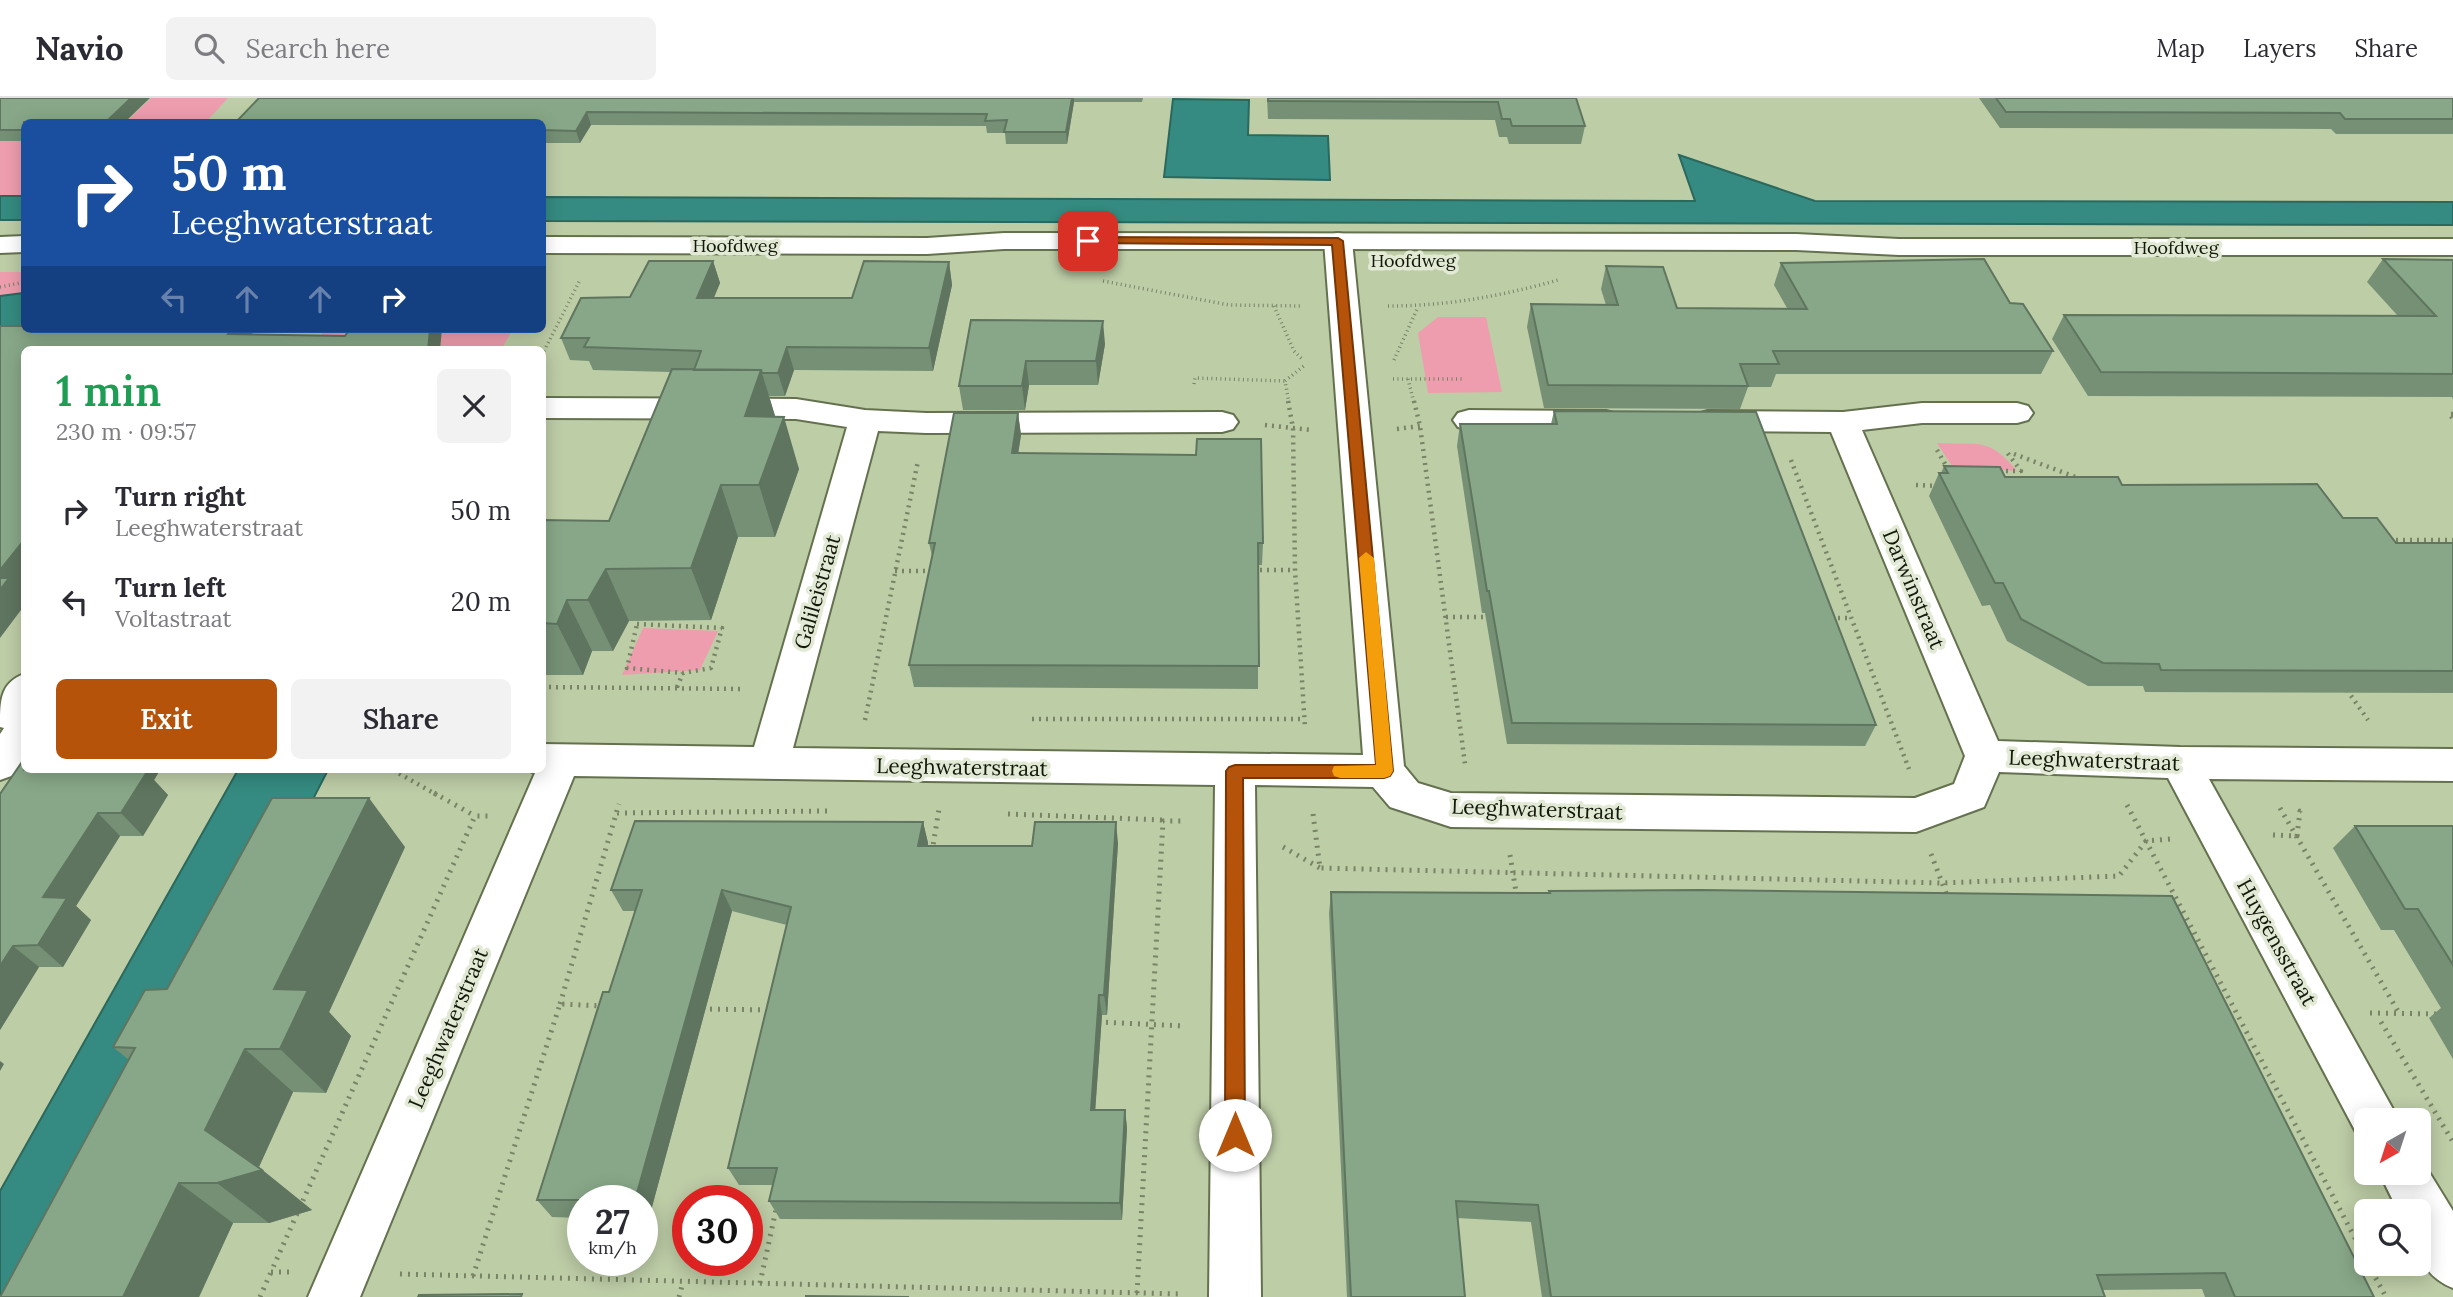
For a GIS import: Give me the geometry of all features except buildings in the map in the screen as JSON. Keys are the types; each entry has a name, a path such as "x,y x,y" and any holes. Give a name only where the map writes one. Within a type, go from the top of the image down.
{"street":[{"path":"0,244 21,244"},
{"name":"Hoofdweg","path":"546,244 928,246 1076,258 1338,250 1717,261 1899,247 2453,247"},
{"path":"1338,250 1384,771"},
{"path":"546,408 796,409 865,420 926,423 1222,422"},
{"path":"1672,421 1843,422 1922,413 2017,413"},
{"name":"Galileistraat","path":"769,764 865,420"},
{"path":"1469,420 1633,421"},
{"name":"Darwinstraat","path":"1843,422 1985,756"},
{"path":"0,765 16,713"},
{"name":"Leeghwaterstraat","path":"339,1285 538,815 552,760 1384,771 1404,795 1451,810 1921,813 1970,795 1985,756 2180,763 2453,765"},
{"name":"Huygensstraat","path":"2180,763 2369,1108"},
{"path":"1235,771 1235,1296"},
{"path":"2411,1185 2453,1262"}],"path":[{"path":"546,347 581,278"},
{"path":"0,286 21,282"},
{"path":"1408,379 1420,426 1445,617 1486,810 1518,900"},
{"path":"1776,422 1851,618 1952,908"},
{"path":"855,765 926,423"},
{"path":"1937,443 1933,443 1948,469 1962,470"},
{"path":"1996,447 2082,480"},
{"path":"1989,470 2021,471 2006,451"},
{"path":"1869,484 1942,486"},
{"path":"2387,540 2453,540"},
{"path":"1242,570 1295,570"},
{"path":"895,571 936,571"},
{"path":"1445,617 1499,617"},
{"path":"1823,618 1851,618"},
{"path":"637,624 722,628 711,668 683,673 627,668 637,624"},
{"path":"677,687 683,673"},
{"path":"2342,683 2398,764"},
{"path":"546,687 767,690 782,716 878,719"},
{"path":"1030,719 1304,719"},
{"path":"2104,760 2354,1236"},
{"path":"473,1276 560,1004 631,762"},
{"path":"2255,764 2399,1013"},
{"path":"929,865 946,766"},
{"path":"398,773 475,816 538,815"},
{"path":"925,810 952,811"},
{"path":"617,813 841,811"},
{"path":"1004,814 1163,821 1235,821"},
{"path":"260,1297 475,816"},
{"path":"1137,1293 1163,821"},
{"path":"560,1004 614,1006"},
{"path":"696,1008 777,1011"},
{"path":"2316,1011 2440,1014"},
{"path":"2375,1013 2453,1142"},
{"path":"1084,1021 1235,1028"},
{"path":"760,1283 777,1202"},
{"path":"271,1272 339,1285 473,1276 760,1283 977,1293 1235,1296"},
{"path":"2375,1276 2386,1297"},
{"path":"679,1297 682,1282"}],"shaded area":[{"path":"151,98 228,98 209,119 129,119"},
{"path":"0,137 21,137 21,196 0,196"},
{"path":"0,272 21,272 21,293 0,296"},
{"path":"1438,317 1486,317 1502,392 1428,393 1418,333"},
{"path":"322,333 511,333 503,346 314,346"},
{"path":"1937,443 1982,445 1999,453 2017,471 1952,466"},
{"path":"643,628 718,631 700,670 622,675"}],"water":[{"path":"1173,99 1249,100 1248,135 1328,136 1330,180 1164,177"},
{"path":"1679,155 1815,201 2453,202 2453,225 546,221 546,197 1695,201"},
{"path":"0,196 21,196 21,220 0,220"},
{"path":"21,293 21,330 0,333 0,296"},
{"path":"236,773 326,773 56,1297 0,1297 0,1191"}],"slow traffic":[{"path":"1340,771 1384,771 1366,558"}],"route":[{"path":"1088,241 1338,241 1384,771 1235,771 1235,1135"}]}
